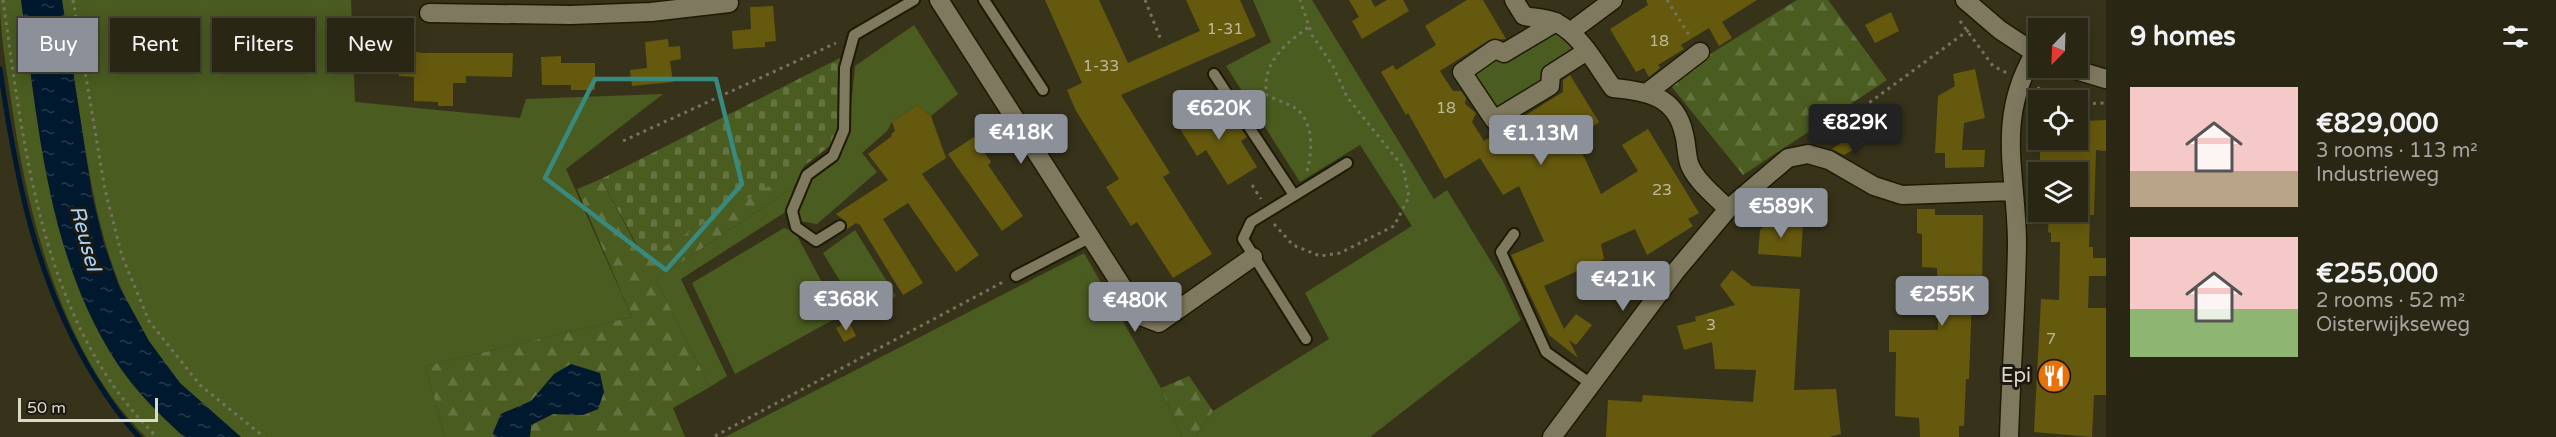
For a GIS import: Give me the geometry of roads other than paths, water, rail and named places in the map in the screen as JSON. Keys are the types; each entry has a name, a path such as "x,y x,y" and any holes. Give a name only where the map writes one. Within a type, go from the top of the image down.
{"street":[{"path":"939,0 1064,199 1141,316 1159,323 1253,257"},
{"path":"1514,0 1524,16 1563,27 1587,51 1613,88 1648,92 1662,97 1673,107 1681,121 1690,166 1701,182 1728,208"},
{"path":"1587,51 1551,74 1550,86 1494,120 1462,72 1495,49 1504,53 1563,27 1612,0"},
{"path":"429,13 571,8 651,12 729,3"},
{"path":"1961,8 1984,17 2028,49"},
{"path":"1648,92 1700,52"},
{"path":"2009,437 2017,243 2010,128 2020,79 2028,67"},
{"path":"2088,74 2106,79"},
{"path":"1552,437 1675,272 1728,208 1788,158 1808,154 1829,160 1874,186 1902,195 2013,191"}],"lane":[{"path":"840,226 816,241 796,227 792,211 807,175 833,156 844,130 845,68 854,35 914,0"},
{"path":"984,0 1044,90"},
{"path":"1214,74 1296,193"},
{"path":"1306,339 1243,239 1251,222 1347,162"},
{"path":"1514,234 1501,252 1546,352 1591,384"},
{"path":"1016,276 1091,237"}],"water":[{"path":"21,0 62,0 65,18 23,18"},
{"name":"Reusel","path":"30,72 73,72 92,195 104,244 119,286 149,341 180,383 241,437 184,437 157,411 117,363 93,322 60,234 40,141"},
{"path":"571,364 600,373 604,392 598,409 583,415 553,414 531,425 530,437 495,437 493,433 501,414 531,401 554,374"}],"waterway":[{"path":"0,69 13,150 31,229 43,267 75,342 95,378 115,409 139,437"}],"place":[{"name":"Epi","path":"2054,376"}]}
